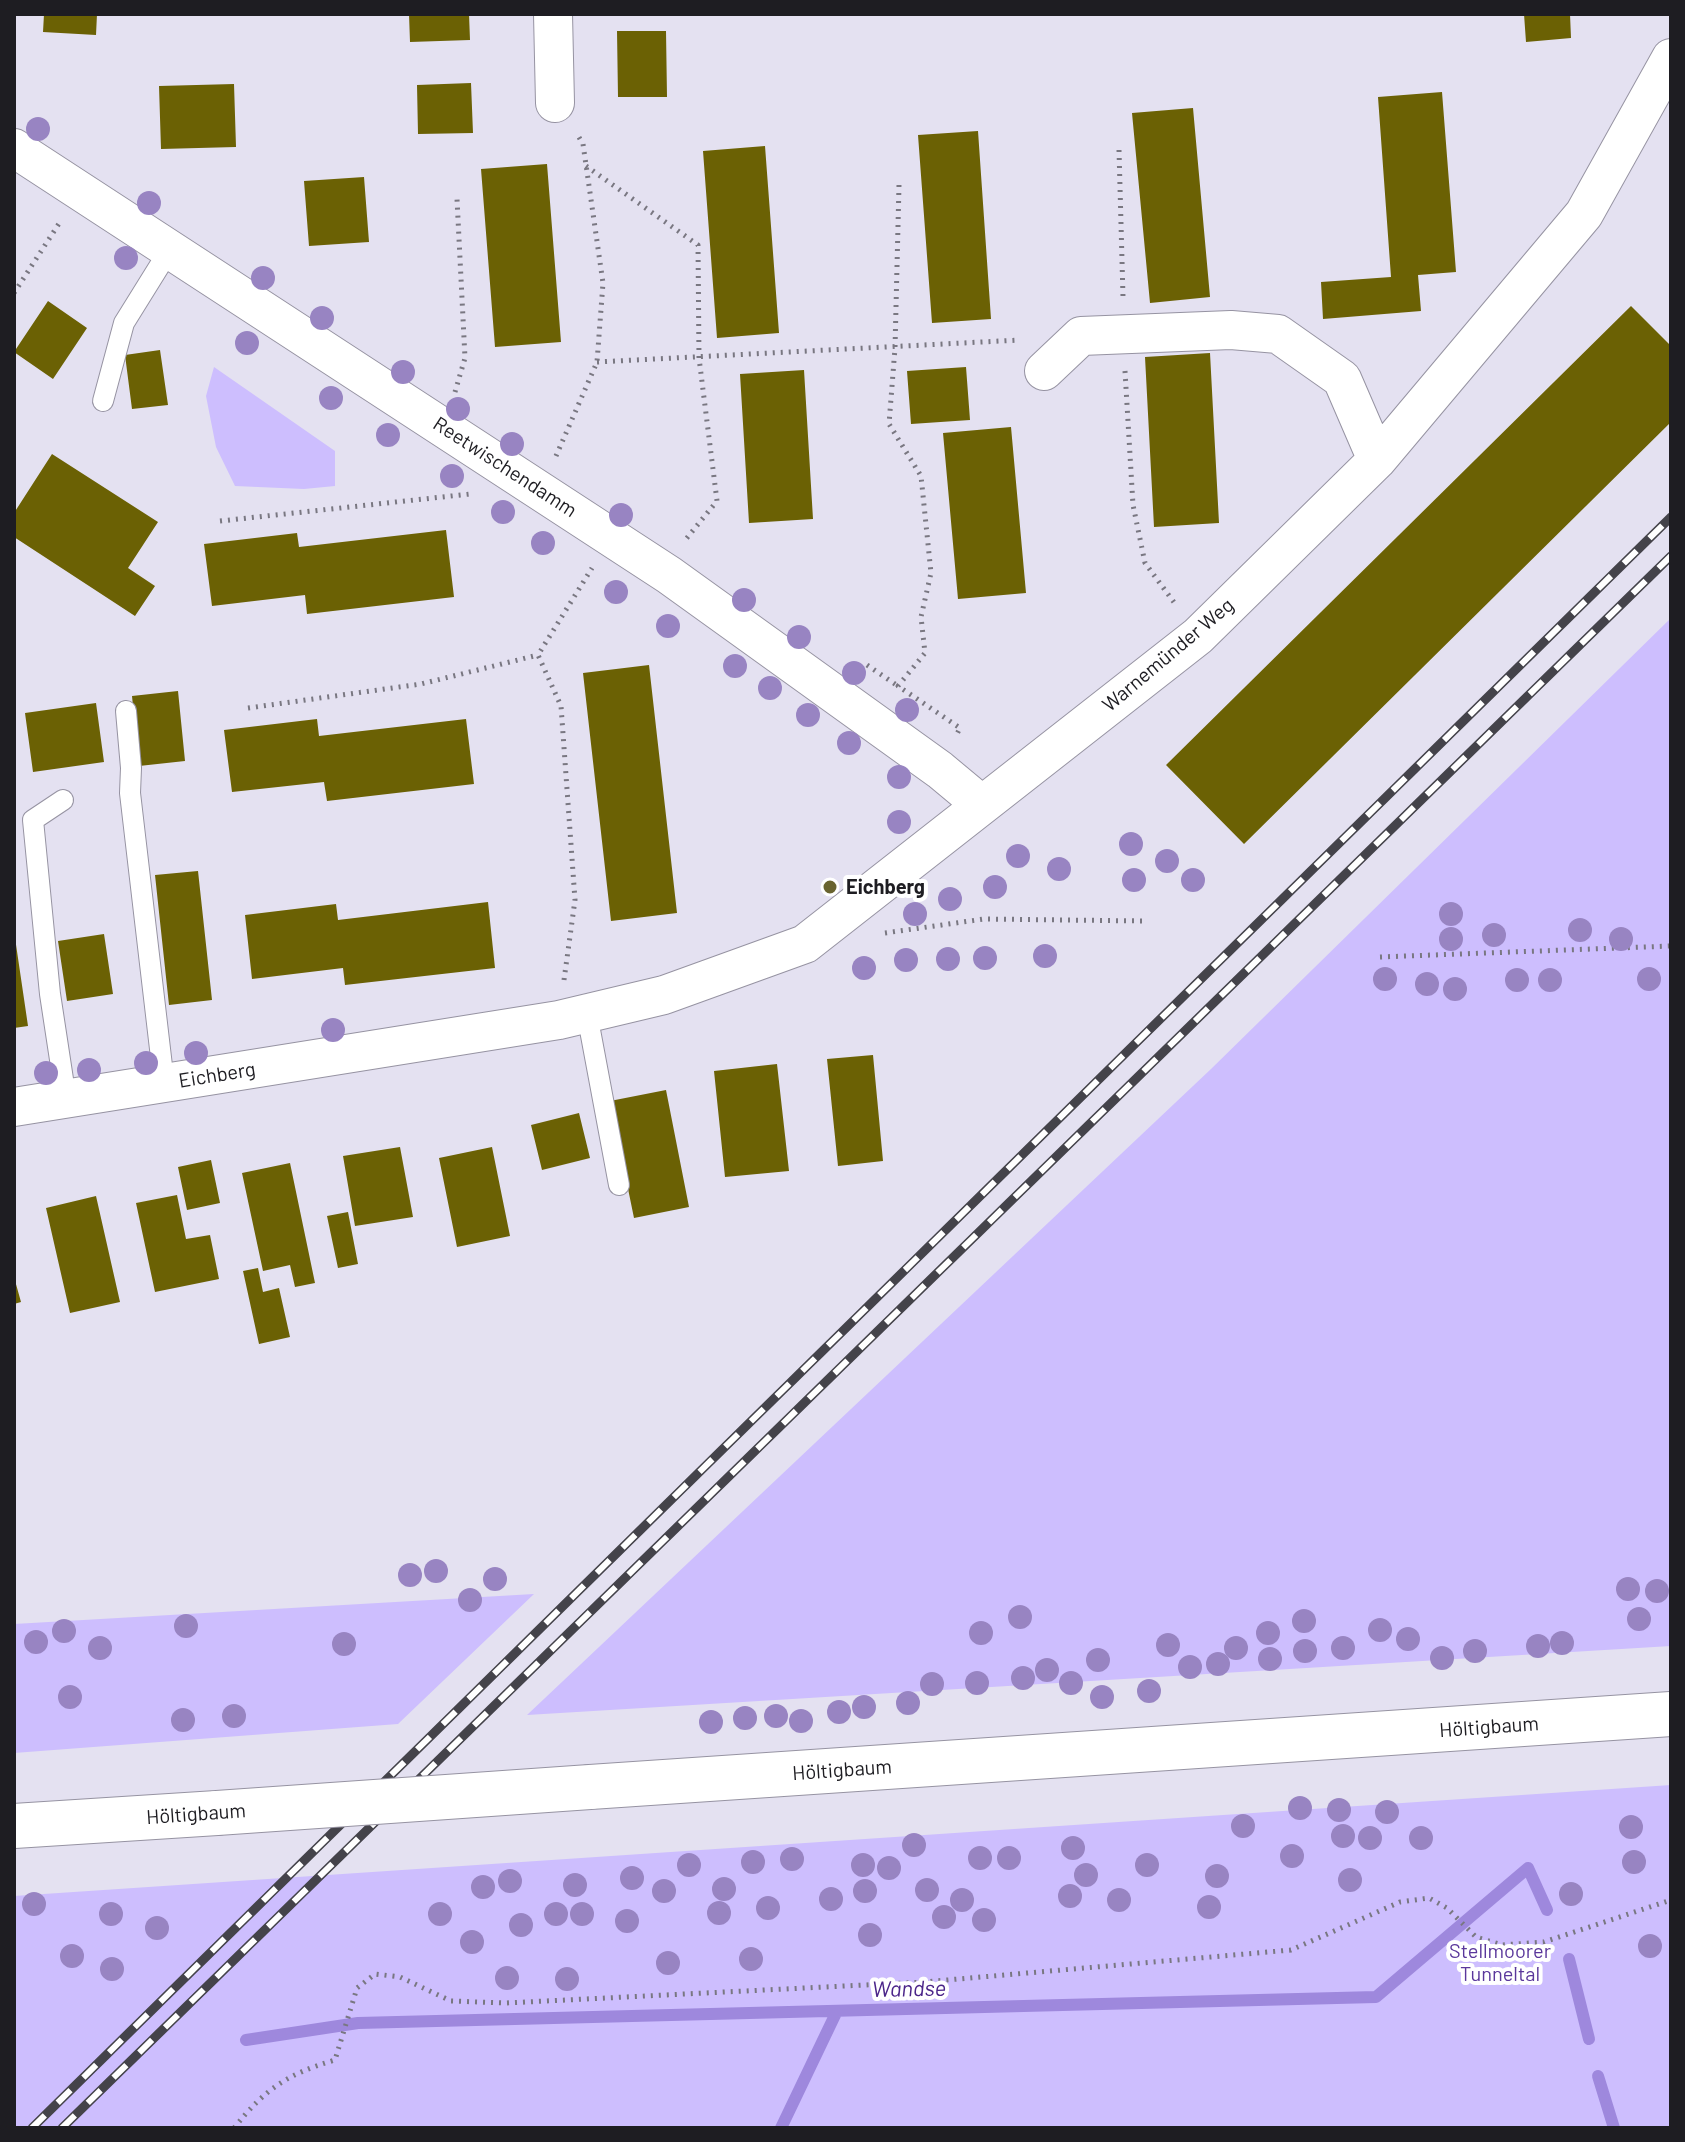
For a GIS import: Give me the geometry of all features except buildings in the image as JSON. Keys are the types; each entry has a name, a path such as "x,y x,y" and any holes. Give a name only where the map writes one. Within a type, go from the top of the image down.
{"main road":[{"name":"Höltigbaum","path":"14,1826 1671,1714"}],"street":[{"path":"553,14 555,103"},
{"name":"Warnemünder Weg","path":"982,805 1198,636 1377,460 1584,214 1671,58"},
{"name":"Reetwischendamm","path":"14,148 541,489 682,584 940,770 982,805"},
{"path":"1044,371 1081,336 1231,330 1278,334 1342,379 1377,460"},
{"name":"Eichberg","path":"14,1107 587,1014 664,995 805,944 982,805"}],"lane":[{"path":"103,401 124,323 170,249"},
{"path":"126,711 130,793 164,1083"},
{"path":"63,800 33,820 50,994 66,1099"},
{"path":"587,1014 619,1185"}],"path":[{"path":"541,489 597,362 603,283 583,144 555,103"},
{"path":"1119,150 1123,334 1133,505 1145,563 1198,636"},
{"path":"586,166 698,245 699,358 717,501 683,543"},
{"path":"898,686 925,653 921,617 931,573 921,476 889,424 895,348 899,185"},
{"path":"14,293 81,191"},
{"path":"445,428 465,358 457,199"},
{"path":"597,362 1081,336"},
{"path":"220,521 473,493"},
{"path":"248,708 421,684 538,655 611,536"},
{"path":"538,655 561,706 575,900 563,981"},
{"path":"860,660 960,728 940,770"},
{"path":"880,934 984,919 1146,921"},
{"path":"1380,957 1671,946"},
{"path":"234,2128 271,2087 307,2068 335,2060 357,1988 375,1974 400,1977 451,2001 506,2003 924,1982 1291,1950 1400,1902 1429,1898 1447,1908 1476,1937 1502,1945 1544,1942 1671,1900"}],"green space":[{"path":"214,367 335,451 335,486 304,489 235,486 216,447 206,396"},
{"path":"1671,618 1671,1646 527,1715 1211,1069"},
{"path":"534,1594 398,1724 14,1753 14,1624"},
{"name":"Stellmoorer Tunneltal","path":"1671,1785 1671,2128 14,2128 14,1896"}],"waterway":[{"name":"Wandse","path":"246,2040 358,2023 1376,1997 1528,1868 1547,1910"},
{"path":"1569,1959 1589,2039"},
{"path":"781,2128 837,2011"},
{"path":"1598,2076 1614,2128"}],"railway":[{"path":"32,2128 1671,517"},
{"path":"62,2128 1671,556"}],"place":[{"name":"Eichberg","path":"830,887"}]}
